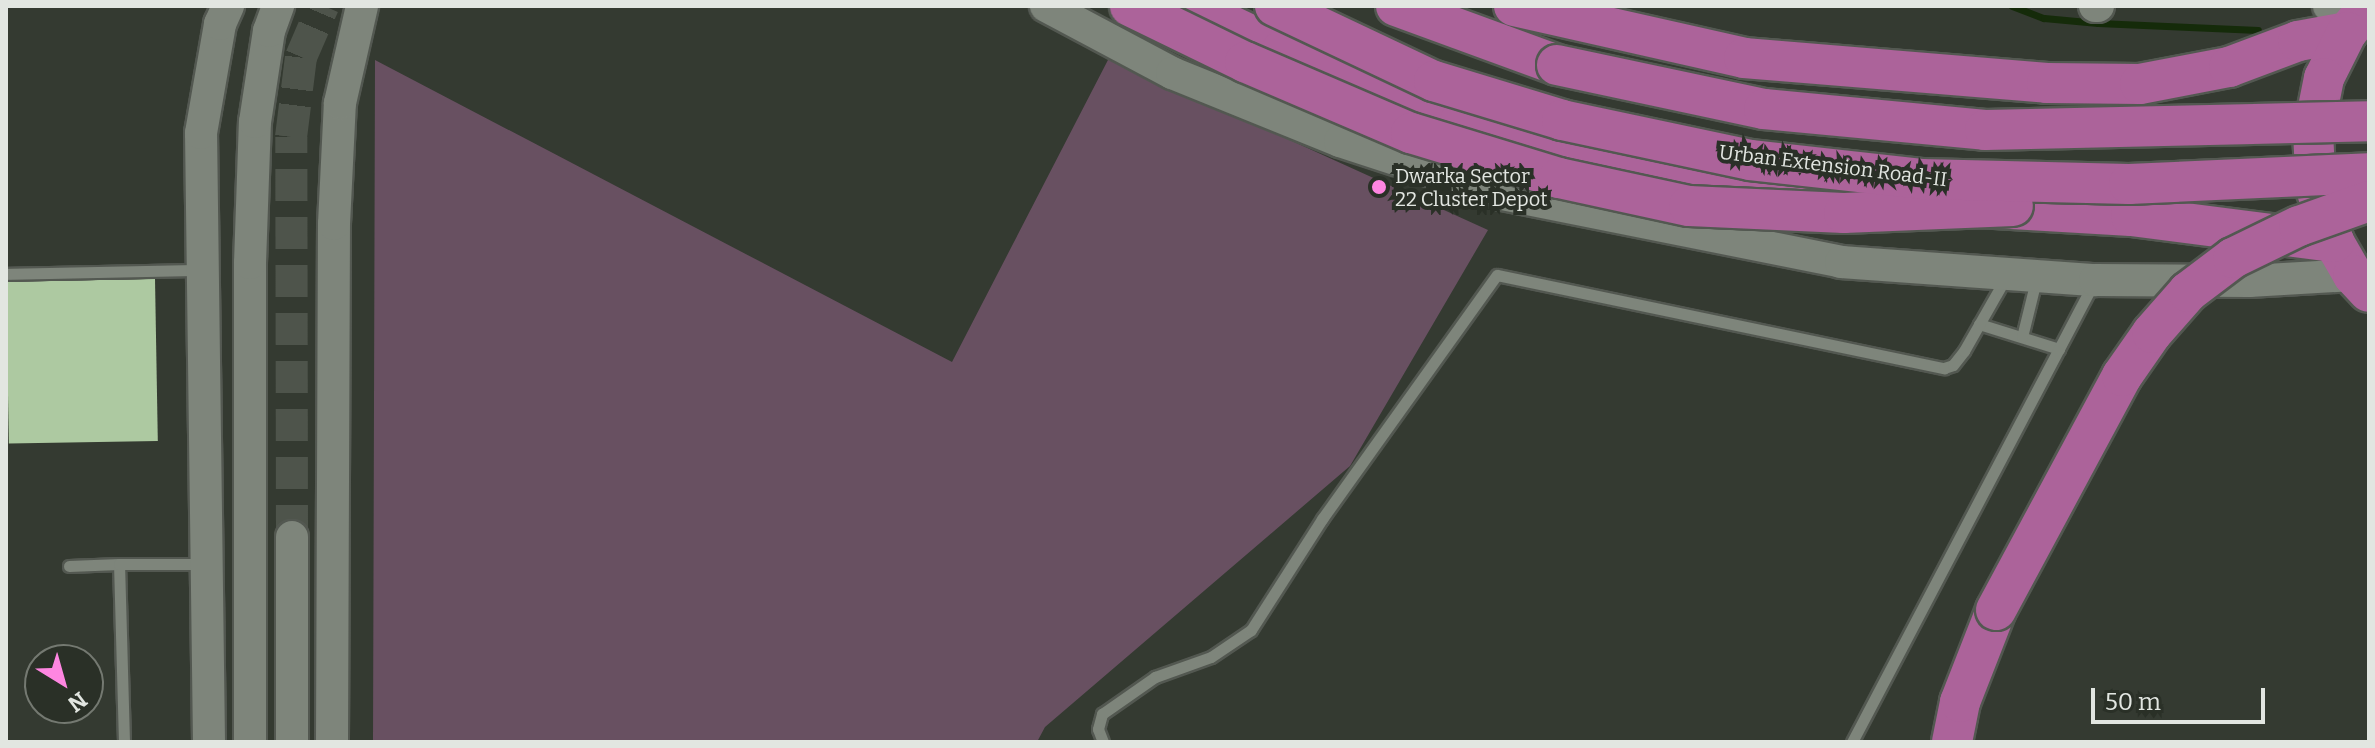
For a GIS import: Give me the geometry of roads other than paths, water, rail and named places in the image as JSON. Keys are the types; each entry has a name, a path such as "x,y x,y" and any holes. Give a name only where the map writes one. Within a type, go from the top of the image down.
{"highway":[{"path":"1130,6 1245,62 1411,133 1559,178 1689,206 1844,213 2078,203 2129,184"},
{"path":"1190,6 1282,50 1460,121 1581,155 1693,177 1843,200 2131,216 2352,270"},
{"name":"Urban Extension Road-II","path":"1275,6 1434,81 1562,120 1750,160 1921,179 2129,184 2369,173"},
{"path":"1396,6 1557,65 1764,109 1985,130 2369,121"},
{"path":"1514,6 1744,58 2047,83 2140,84 2229,67 2298,41 2351,16"},
{"path":"2351,16 2324,78 2313,133 2316,189 2352,270"},
{"path":"1952,742 1960,702 1996,610 2070,466 2122,376 2152,333 2188,292 2233,258 2299,226 2369,201"}],"street":[{"path":"209,742 201,133 220,24 228,6"},
{"path":"250,742 255,122 269,31 278,6"},
{"path":"332,742 334,224 340,103 362,6"},
{"path":"1046,6 1186,78 1340,141 1502,194 1841,262 2095,280 2249,281 2352,270"},
{"path":"206,463 250,499"},
{"path":"292,537 292,742"}],"lane":[{"path":"6,274 204,270"},
{"path":"1103,742 1098,729 1102,714 1155,677 1211,657 1251,630 1322,519 1497,275 1944,368 1958,360 1979,324 2022,275"},
{"path":"2022,275 2022,337"},
{"path":"1852,742 2095,280"},
{"path":"1979,324 2059,349"},
{"path":"119,564 124,742"},
{"path":"69,566 207,564"}],"waterway":[{"path":"2012,6 2044,18 2258,30"}],"tunnel":[{"path":"292,537 291,137 301,57 323,6"}],"place":[{"name":"Dwarka Sector 22 Cluster Depot","path":"1379,187"}]}
